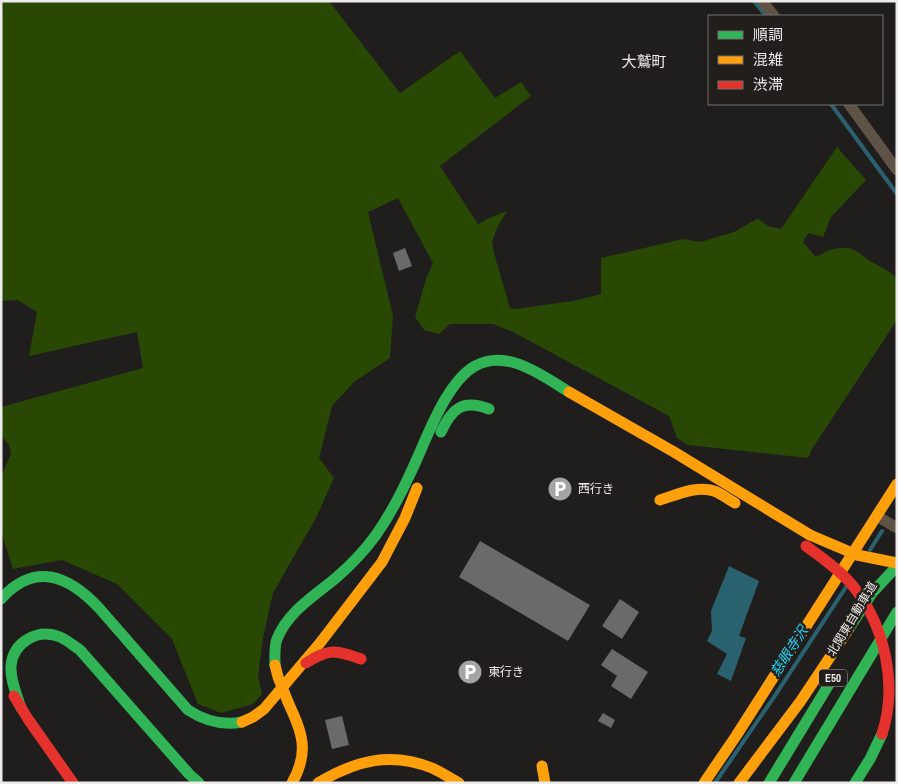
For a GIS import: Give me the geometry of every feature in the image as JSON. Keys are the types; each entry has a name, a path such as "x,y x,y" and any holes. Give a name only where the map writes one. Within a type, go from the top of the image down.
{"main road":[{"path":"292,783 299,772 303,759 303,747 301,732 278,677 275,665 274,652 282,628 290,617 354,562 380,528 406,484 451,388 468,370 491,360 515,362 528,368 674,452 805,541 853,586 874,622 888,668 889,686 889,703 882,734 874,754 854,783"},
{"path":"436,444 454,411 462,406 472,404 490,409"},
{"path":"1,599 20,582 34,578 53,577 73,585 98,607 188,710 212,722 232,724 243,722 264,709 302,666 382,562 405,518 422,478"},
{"path":"704,783 897,484"},
{"path":"660,500 688,491 713,491 748,511"},
{"path":"739,783 800,702 872,593 897,564 858,555 827,543 805,541"},
{"name":"北関東自動車道","path":"867,623 897,572"},
{"name":"E50","path":"794,783 897,612"},
{"path":"21,708 11,674 11,664 17,648 30,637 40,634 60,637 80,650 199,783"},
{"path":"302,666 319,654 330,652 341,652 361,659"},
{"name":"北関東自動車道","path":"769,783 838,670"},
{"path":"1,672 21,708 72,783"},
{"path":"318,783 350,765 378,759 416,762 432,768 459,783"},
{"path":"542,766 545,783"}],"street":[{"path":"762,1 773,15"},
{"path":"850,105 897,170"},
{"path":"877,516 897,528"}],"green space":[{"path":"1,1 329,1 400,93 460,51 495,98 521,82 531,96 440,166 478,224 507,211 497,228 492,242 510,308 515,309 573,301 601,294 601,258 683,239 701,242 734,232 758,219 768,226 781,229 837,147 866,180 831,217 823,237 808,233 803,242 815,256 837,248 851,249 891,273 897,279 897,320 812,449 808,458 688,445 677,438 669,416 513,332 493,324 450,324 439,334 424,330 415,317 426,279 433,263 398,198 368,212 393,316 390,358 354,382 332,406 319,458 334,478 316,518 273,593 263,638 258,676 262,694 253,704 221,713 198,704 172,639 117,584 62,560 13,569 1,532 1,476 11,454 9,445 1,436 1,407 143,368 137,332 29,356 37,312 18,300 1,301"}],"water":[{"path":"729,566 759,581 739,636 746,638 731,681 717,674 727,654 707,641 712,631 711,611"}],"building":[{"path":"405,248 412,266 399,271 393,253"},
{"path":"480,541 590,605 568,641 459,577"},
{"path":"620,599 639,612 622,639 602,626"},
{"path":"612,649 648,672 631,699 611,686 617,676 601,665"},
{"path":"603,713 615,720 611,728 598,721"},
{"path":"342,716 349,745 332,749 325,720"}],"waterway":[{"path":"754,1 765,15"},
{"path":"832,105 897,194"},
{"name":"慈眼寺沢","path":"870,550 882,531"},
{"name":"慈眼寺沢","path":"715,783 846,587"}],"traffic: fast":[{"path":"275,665 276,642 288,620 303,604 353,562 391,512 437,414 454,385 464,374 475,366 487,361 500,360 512,362 536,372 569,392"},
{"path":"441,432 449,417 459,408 472,405 489,409"},
{"path":"848,630 872,593 897,566"},
{"path":"1,599 14,587 26,580 52,577 64,581 88,597 99,608 188,710 214,722 242,722"},
{"path":"794,783 897,612"},
{"path":"21,708 11,671 16,650 28,639 35,636 43,634 60,637 80,650 199,783"},
{"path":"769,783 834,676"},
{"path":"855,783 870,759 882,734"}],"traffic: slow":[{"path":"569,392 674,452 810,535"},
{"path":"704,783 897,484"},
{"path":"242,722 264,709 320,643 382,562 405,518 417,488"},
{"path":"660,500 687,491 707,489 735,503"},
{"path":"810,535 857,555 897,563"},
{"path":"739,783 800,702 848,630"},
{"path":"275,665 288,702"},
{"path":"288,702 297,723 302,742 301,761 292,783"},
{"path":"318,783 359,764 387,759 417,763 459,783"},
{"path":"542,766 545,783"}],"traffic: jam":[{"path":"806,546 831,564 848,580 864,602 873,619 886,657 888,676 889,696 882,734"},
{"path":"306,663 321,655 333,652 361,659"},
{"path":"14,696 73,783"}],"place":[{"name":"西行き","path":"560,489"},
{"name":"東行き","path":"470,672"}],"district":[{"name":"大鷲町","path":"644,61"}]}
